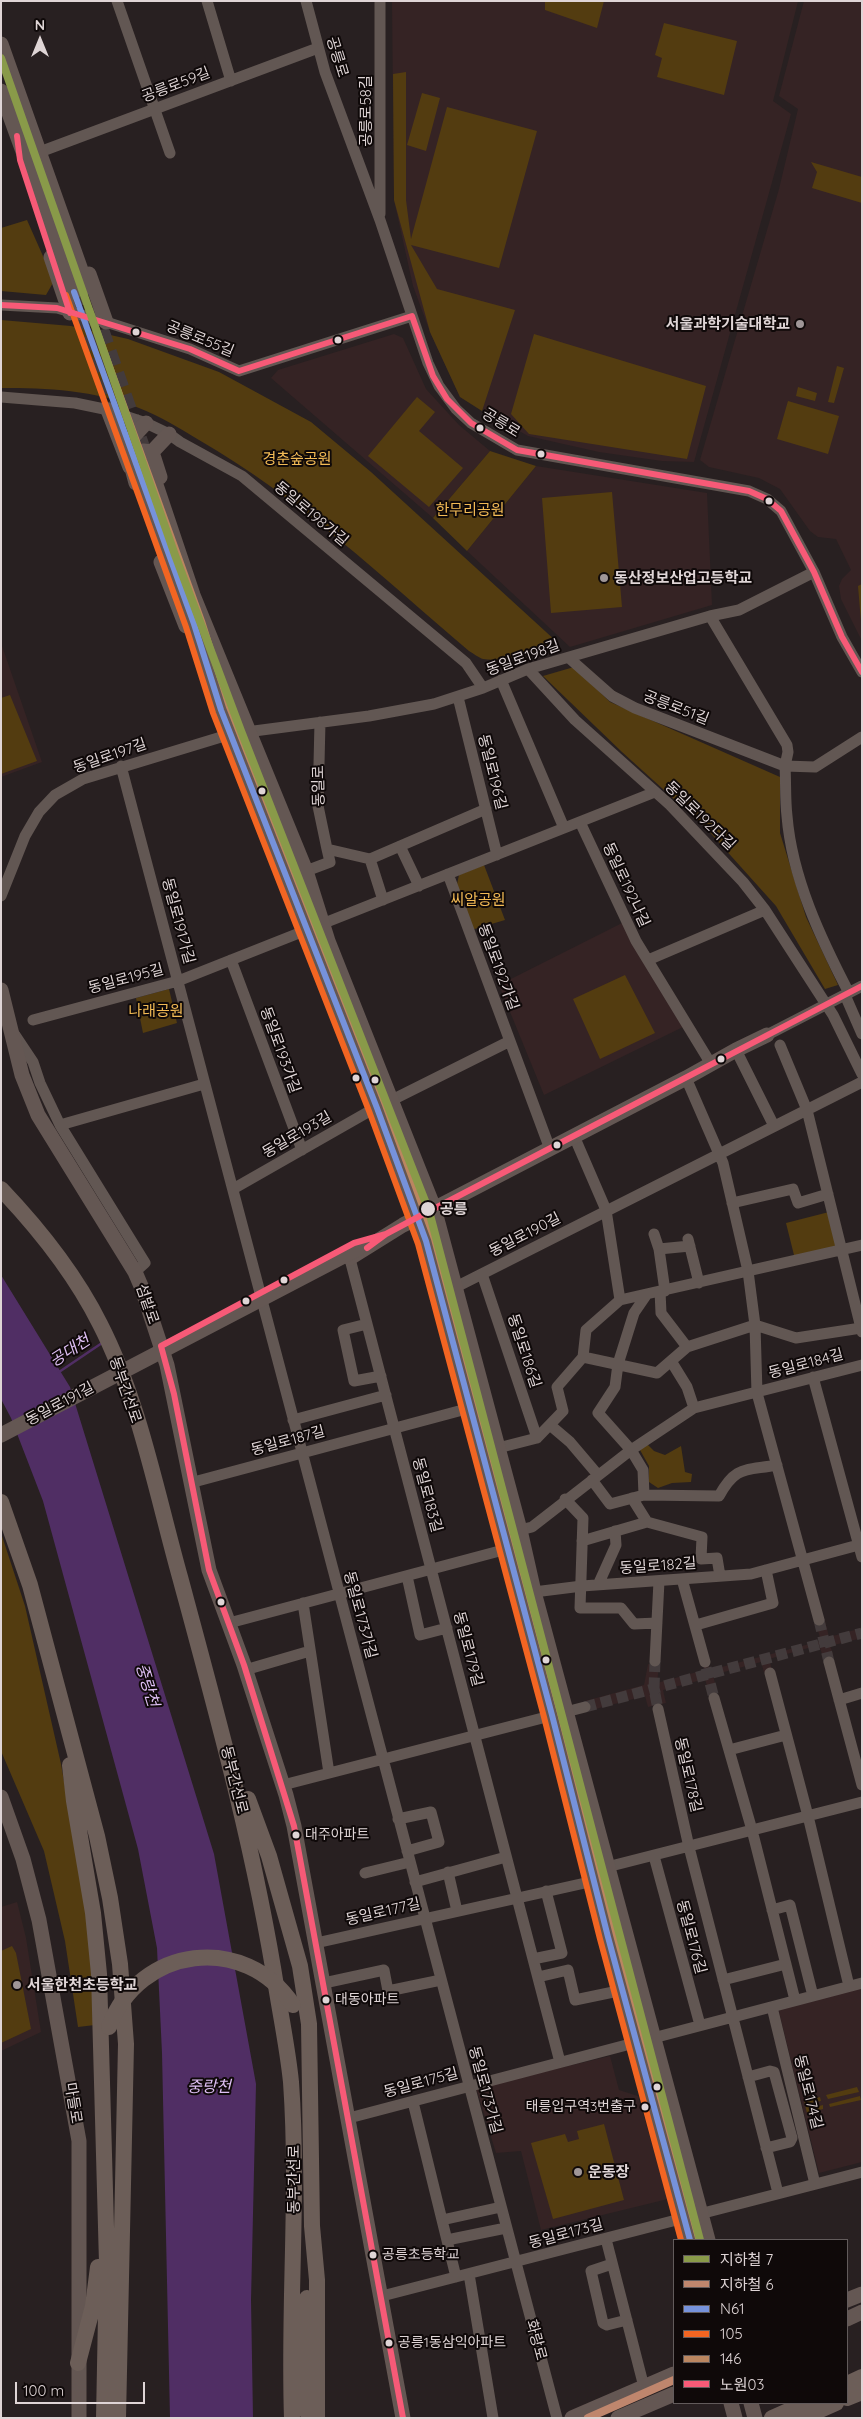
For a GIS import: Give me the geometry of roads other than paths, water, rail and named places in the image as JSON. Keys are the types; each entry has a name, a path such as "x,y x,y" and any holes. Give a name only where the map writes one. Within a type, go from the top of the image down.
{"highway":[{"name":"동부간선로","path":"1,1189 49,1244 78,1285 112,1350 138,1428 220,1724 250,1848 268,1935 290,2076 295,2162 292,2418"},
{"path":"1,1502 28,1578 67,1723 104,1864 115,1928 124,2007 126,2044 118,2418"},
{"path":"67,1723 74,1801 95,1930 103,2065 107,2263 104,2418"},
{"path":"220,1724 269,1856 300,1966 309,2024 312,2226 317,2280 317,2418"},
{"path":"103,2065 109,2027 121,2003 141,1980 165,1966 196,1958 229,1960 254,1969 274,1982 293,2005 305,2030 310,2061"},
{"path":"78,2363 93,2306 104,2174"},
{"path":"307,2418 304,2384 305,2321 312,2226"},
{"path":"95,2418 100,2314 98,2260"},
{"path":"848,2384 862,2377"},
{"path":"848,2398 862,2392"},
{"path":"772,2418 804,2404"},
{"path":"802,2418 834,2404"}],"main road":[{"path":"1,44 25,134 81,289"},
{"path":"1,91 25,134 45,150 106,322"},
{"path":"25,134 20,160 70,313"},
{"path":"108,410 139,462 182,552 217,676 231,734 391,1100 434,1208 520,1530 594,1881 690,2239"},
{"path":"139,462 146,423"},
{"path":"146,423 132,438 194,624 217,676 248,732 306,871 315,927 377,1108 418,1217 507,1549 607,1868 708,2239"},
{"path":"139,462 169,434"},
{"name":"섬밭로","path":"1,990 22,1075 38,1115 135,1272 163,1349 209,1570 245,1670 283,1785 294,1826 403,2418"},
{"path":"163,1349 354,1253 434,1208 768,1035"},
{"path":"262,1298 354,1244 386,1234"},
{"name":"동일로191길","path":"1,1435 354,1253"},
{"name":"마들로","path":"1,1797 23,1859 39,1920 77,2122 80,2182 78,2418"},
{"path":"848,2300 862,2294"},
{"path":"848,2319 862,2312"},
{"path":"572,2418 673,2374"},
{"path":"618,2418 673,2394"}],"street":[{"path":"117,1 170,153"},
{"path":"207,1 231,81"},
{"name":"공릉로","path":"306,1 318,48 380,220 428,363 439,386 456,408 483,431 517,450 707,483 762,496 772,501 781,511 814,572 842,637 862,672"},
{"name":"공릉로58길","path":"380,1 380,220"},
{"name":"공릉로59길","path":"45,150 318,48"},
{"name":"공릉로55길","path":"1,305 56,308 190,349 239,371 412,316"},
{"name":"동일로198가길","path":"1,397 75,403 108,410 146,423 169,434 242,476 466,663 483,688"},
{"name":"동일로198길","path":"231,734 434,704 483,688 528,669 710,616 739,610 814,572"},
{"path":"710,616 787,745 788,752 785,766 787,816 793,854 812,910 862,1034"},
{"name":"공릉로51길","path":"569,658 612,696 635,708 785,766 815,767 862,737"},
{"name":"동일로192다길","path":"528,669 575,720 655,792 720,856 765,910 826,1005"},
{"path":"501,680 564,828"},
{"name":"동일로196길","path":"458,697 497,855"},
{"name":"동일로","path":"320,722 318,806 327,849"},
{"name":"동일로197길","path":"1,896 25,836 39,812 55,795 83,779 231,734"},
{"name":"동일로191가길","path":"121,766 262,1298"},
{"path":"315,927 655,792"},
{"path":"306,871 330,862 327,849 370,859 486,809"},
{"name":"동일로192나길","path":"580,822 636,941 710,1064"},
{"path":"400,846 419,886"},
{"path":"370,859 383,900"},
{"name":"동일로192가길","path":"448,874 550,1149"},
{"path":"648,960 765,910"},
{"name":"동일로195길","path":"33,1020 178,981 315,927"},
{"name":"동일로193가길","path":"231,960 302,1150"},
{"path":"768,1035 862,986"},
{"path":"826,1005 843,1032 862,1074"},
{"path":"10,1028 33,1062 40,1083 60,1124 145,1263 135,1272"},
{"path":"377,1108 510,1042"},
{"path":"780,1045 807,1110 842,1250 861,1330 796,1338 755,1325 687,1347 657,1373 583,1356 586,1330 620,1300 698,1282 842,1250 862,1246"},
{"path":"736,1050 774,1126"},
{"path":"686,1078 719,1154 748,1271 755,1325"},
{"name":"동일로190길","path":"456,1286 862,1082"},
{"path":"60,1124 204,1084"},
{"name":"동일로193길","path":"232,1189 377,1108"},
{"path":"574,1136 606,1210 620,1300"},
{"path":"732,1203 793,1189 798,1204 828,1194"},
{"path":"654,1234 659,1249 662,1291 661,1313 687,1347"},
{"path":"659,1249 689,1242 698,1282"},
{"path":"354,1253 367,1324 394,1428"},
{"name":"동일로186길","path":"482,1274 537,1438 564,1410 557,1387 583,1356"},
{"path":"644,1494 643,1470 631,1450 598,1413 615,1387 618,1364 634,1313 647,1294"},
{"name":"동일로173가길","path":"262,1298 515,2263"},
{"path":"367,1324 343,1330 354,1382 380,1376"},
{"name":"동일로184길","path":"755,1325 757,1393"},
{"path":"671,1361 687,1387 694,1408"},
{"name":"동일로184길","path":"520,1530 532,1528 565,1499 631,1450 694,1408 862,1365"},
{"path":"813,1377 862,1557"},
{"path":"757,1393 819,1620"},
{"path":"293,1420 386,1395"},
{"name":"동일로187길","path":"190,1483 470,1408"},
{"path":"550,1425 570,1442 610,1504 644,1494 719,1496 728,1479 736,1472 777,1464"},
{"name":"동일로183길","path":"394,1428 431,1569"},
{"path":"498,1448 537,1438"},
{"path":"582,1541 647,1522 632,1498"},
{"path":"565,1499 583,1518 580,1608 621,1608 634,1624 657,1623"},
{"name":"동일로182길","path":"647,1522 702,1537 701,1559 717,1558 720,1576"},
{"name":"동일로182길","path":"598,1585 616,1545 615,1531"},
{"name":"동일로182길","path":"534,1592 582,1586 751,1574 803,1558 860,1544"},
{"path":"228,1623 507,1549"},
{"name":"동일로179길","path":"431,1569 475,1736"},
{"path":"696,1624 773,1603 766,1570"},
{"path":"407,1576 420,1636 447,1628"},
{"path":"682,1579 705,1662"},
{"path":"655,1660 660,1581"},
{"path":"303,1603 329,1773"},
{"path":"245,1670 310,1651"},
{"path":"829,1662 839,1700 856,1744 862,1785"},
{"path":"770,1673 808,1816 849,1986"},
{"path":"839,1700 862,1693"},
{"path":"714,1698 752,1830 795,2000"},
{"path":"283,1785 585,1707"},
{"name":"동일로178길","path":"658,1709 688,1847"},
{"path":"729,1750 786,1735"},
{"path":"475,1736 560,2062"},
{"path":"607,1868 862,1802"},
{"path":"365,1873 438,1842 431,1812 398,1819"},
{"name":"동일로176길","path":"688,1847 733,2017"},
{"path":"415,1882 506,1856"},
{"name":"동일로176길","path":"654,1856 700,2026"},
{"path":"448,1872 457,1911"},
{"name":"동일로177길","path":"316,1943 594,1881"},
{"path":"533,1958 562,1953 546,1891"},
{"path":"772,1910 790,1905 813,1996"},
{"name":"동일로176길","path":"723,1980 786,1964"},
{"path":"324,1983 384,1970 388,1991 441,1980"},
{"path":"538,1977 568,1970 575,2000 623,1990"},
{"path":"636,2043 862,1983"},
{"name":"동일로174길","path":"766,2148 792,2140 791,2113 772,2007"},
{"path":"733,2017 778,2193"},
{"name":"동일로175길","path":"349,2118 636,2043"},
{"name":"동일로174길","path":"748,2077 774,2072 791,2113 816,2184"},
{"path":"413,2102 456,2277"},
{"path":"684,2219 862,2172"},
{"path":"442,2220 501,2207"},
{"name":"동일로173길","path":"382,2296 684,2219"},
{"path":"447,2240 506,2228"},
{"path":"606,2239 644,2387"},
{"name":"화랑로","path":"515,2263 558,2418"},
{"path":"612,2264 591,2271 604,2323 606,2325 627,2320"},
{"path":"468,2274 492,2418"}],"water":[{"name":"중랑천","path":"1,1275 70,1387 214,1854 256,2084 251,2300 253,2418 170,2418 162,2053 157,1948 138,1849 43,1501 11,1418 1,1399"}],"waterway":[{"name":"공대천","path":"59,1372 102,1343"}],"tunnel":[{"path":"74,292 121,425"},
{"path":"94,308 148,463"},
{"path":"819,1620 829,1662"},
{"path":"585,1707 862,1633"},
{"path":"655,1661 654,1689 658,1709"},
{"path":"706,1668 714,1698"}],"metro line":[{"name":"7","path":"1,58 175,555 241,731 429,1211 700,2239"},
{"name":"6","path":"588,2418 673,2380"}],"place":[{"name":"서울과학기술대학교","path":"800,324"},
{"name":"동산정보산업고등학교","path":"604,578"},
{"name":"공릉","path":"428,1209"},
{"name":"대주아파트","path":"296,1835"},
{"name":"서울한천초등학교","path":"17,1985"},
{"name":"대동아파트","path":"326,2000"},
{"name":"태릉입구역3번출구","path":"645,2107"},
{"name":"운동장","path":"578,2172"},
{"name":"공릉초등학교","path":"373,2255"},
{"name":"공릉1동삼익아파트","path":"389,2343"}],"park label":[{"name":"경춘숲공원","path":"297,459"},
{"name":"한무리공원","path":"470,510"},
{"name":"씨알공원","path":"478,900"},
{"name":"나래공원","path":"156,1011"}]}
